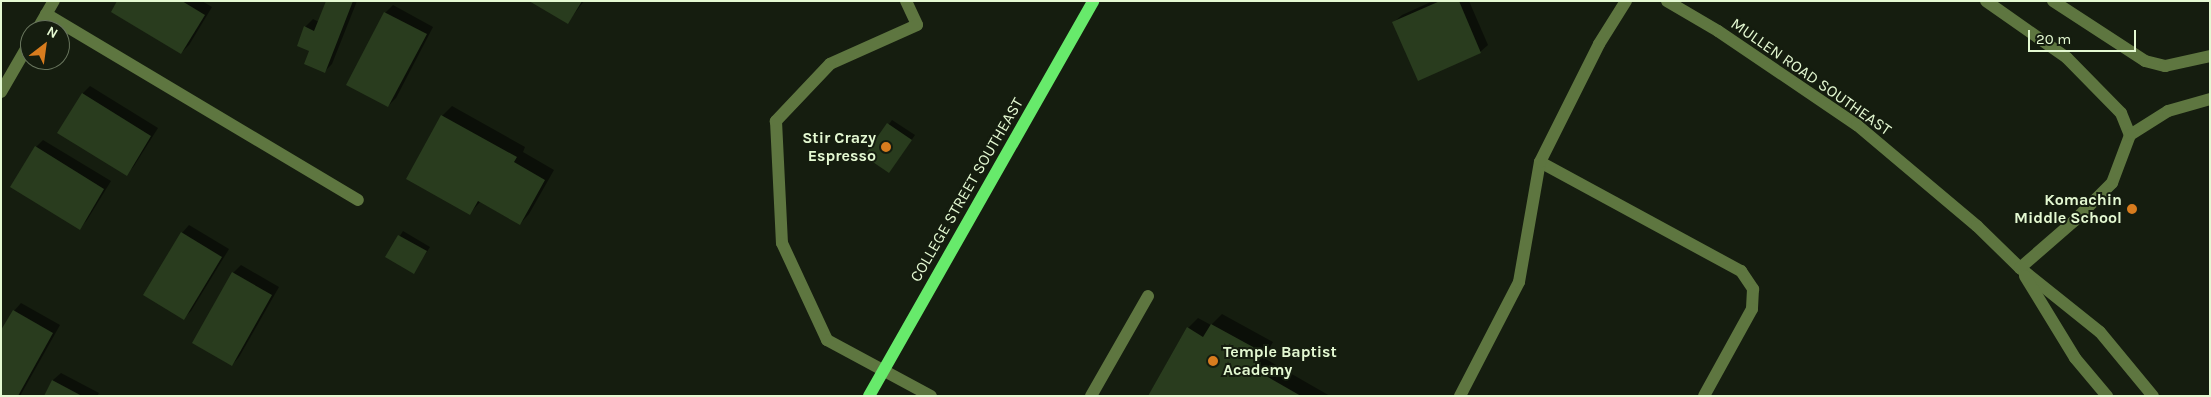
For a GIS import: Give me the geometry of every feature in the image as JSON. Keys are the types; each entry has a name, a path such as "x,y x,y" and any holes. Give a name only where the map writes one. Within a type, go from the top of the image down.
{"main road":[{"name":"COLLEGE STREET SOUTHEAST","path":"869,396 1093,1"}],"street":[{"path":"43,20 54,1"},
{"path":"906,1 917,25 830,64 776,122 782,244 827,340 932,396"},
{"path":"1460,396 1519,282 1540,162 1599,44 1626,1"},
{"name":"MULLEN ROAD SOUTHEAST","path":"1667,1 1718,31 1857,125 1977,226 2020,268 2100,332 2153,396"},
{"path":"1986,1 2067,58 2121,112 2130,135"},
{"path":"2053,1 2145,61 2165,66 2210,56"},
{"path":"46,14 358,200"},
{"path":"1,92 20,59"},
{"path":"2020,268 2074,221 2112,183 2130,135 2168,111 2210,99"},
{"path":"1540,162 1741,271 1753,289 1752,309 1704,396"},
{"name":"MULLEN ROAD SOUTHEAST","path":"2020,268 2075,358 2107,396"},
{"path":"1091,396 1148,296"}],"building":[{"path":"117,1 182,1 205,15 181,54 111,12"},
{"path":"326,1 353,1 325,73 304,64 309,51 297,46 304,26 314,31"},
{"path":"529,1 582,1 568,24"},
{"path":"1440,1 1459,1 1481,53 1418,81 1392,22"},
{"path":"384,12 427,34 388,107 346,85"},
{"path":"82,93 151,136 127,176 57,133"},
{"path":"441,115 517,157 514,162 545,180 520,225 478,201 470,215 406,179"},
{"path":"887,123 912,140 889,173 864,156"},
{"path":"35,146 104,189 80,230 10,187"},
{"path":"181,232 222,257 184,320 143,295"},
{"path":"398,235 427,251 414,274 385,257"},
{"path":"232,272 272,295 232,366 192,343"},
{"path":"13,310 53,333 18,396 1,396 1,330"},
{"name":"Temple Baptist Academy","path":"1211,324 1264,353 1254,369 1301,396 1148,396 1187,327 1203,337"},
{"path":"52,380 82,396 44,396"}],"place":[{"name":"Stir Crazy Espresso","path":"886,147"},
{"name":"Komachin Middle School","path":"2132,209"},
{"name":"Temple Baptist Academy","path":"1213,361"}]}
